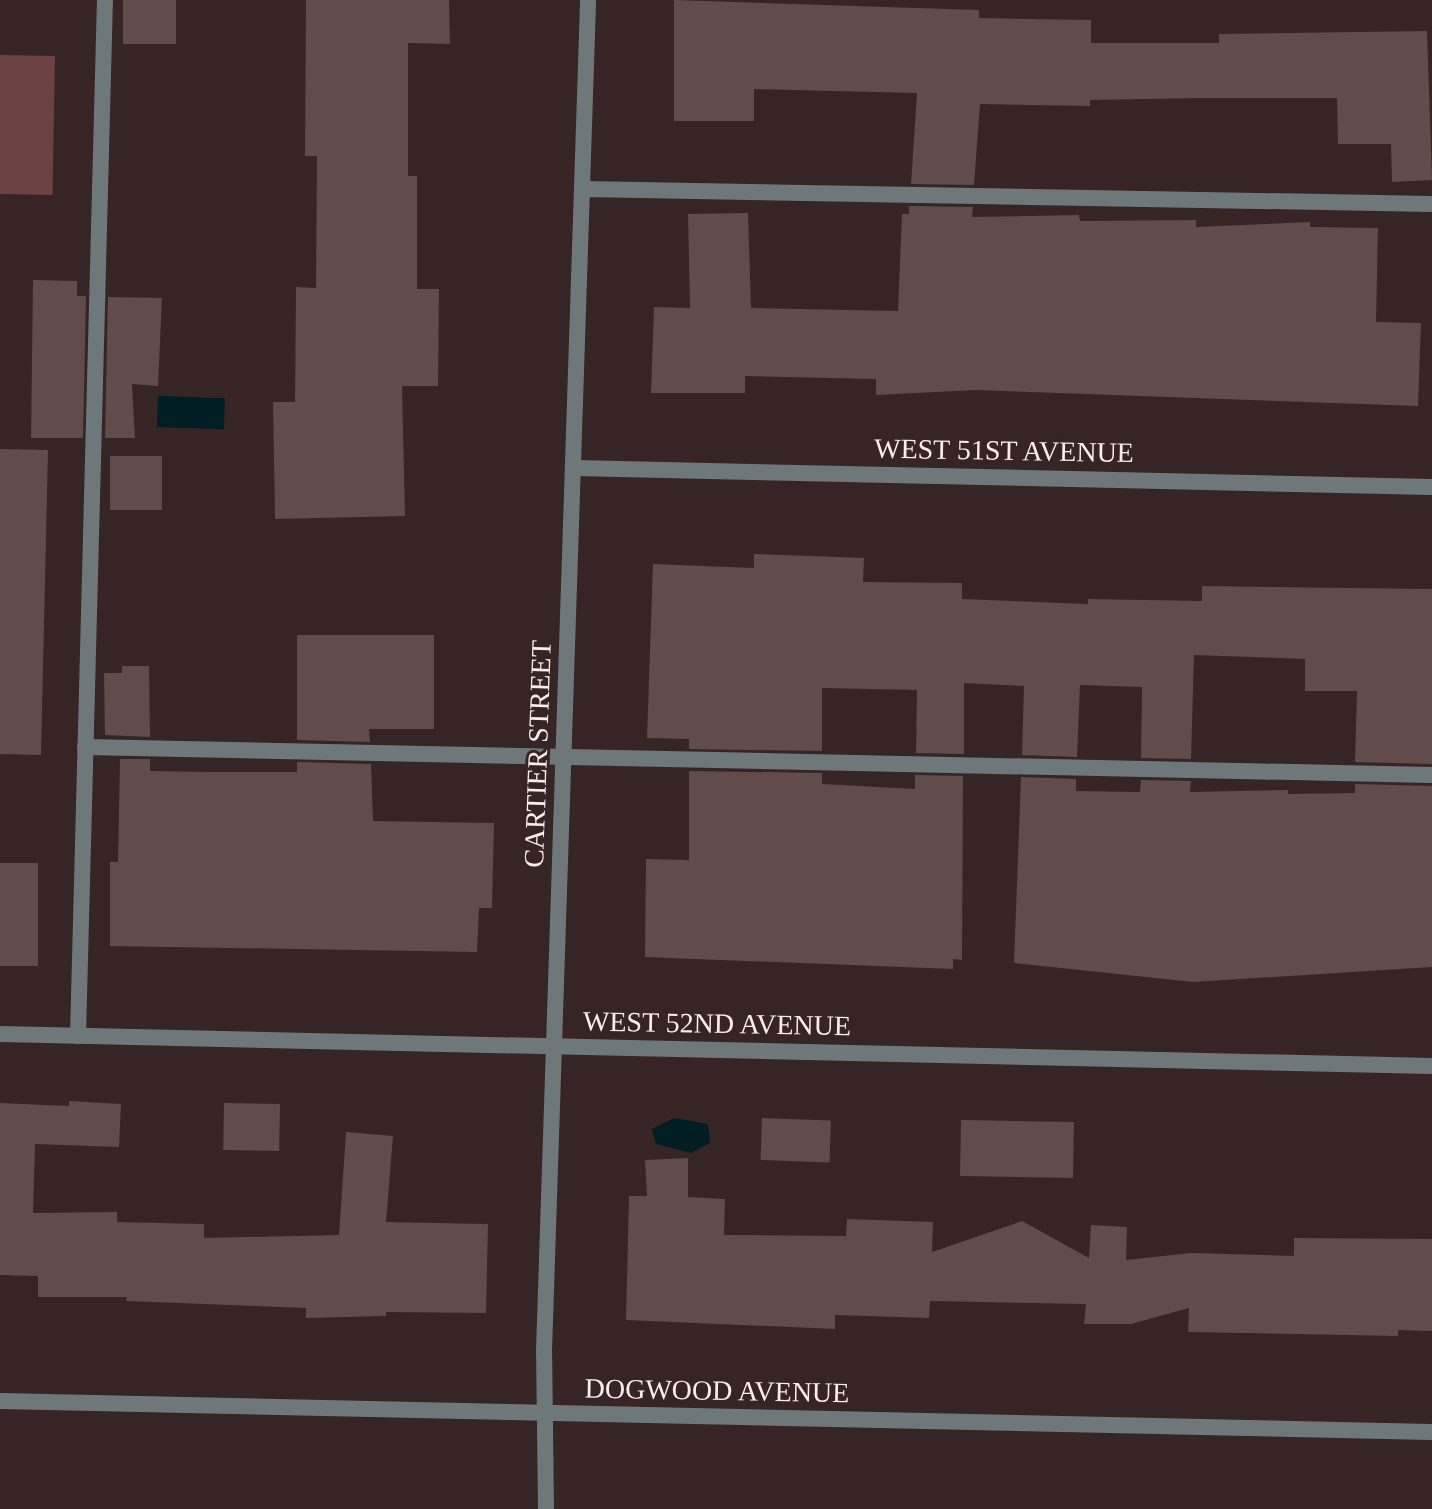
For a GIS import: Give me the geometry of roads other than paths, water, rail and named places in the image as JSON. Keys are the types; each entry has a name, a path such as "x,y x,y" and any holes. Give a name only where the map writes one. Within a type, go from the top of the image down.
{"street":[{"path":"78,1036 105,0"},
{"name":"CARTIER STREET","path":"546,1509 554,1046 588,0"},
{"path":"583,189 1432,204"},
{"name":"WEST 51ST AVENUE","path":"575,468 1432,487"},
{"path":"85,747 1432,775"},
{"name":"WEST 52ND AVENUE","path":"0,1034 1432,1066"},
{"name":"DOGWOOD AVENUE","path":"0,1401 1432,1432"}],"water":[{"path":"158,396 225,398 224,429 157,427"},
{"path":"674,1118 708,1124 710,1143 691,1153 656,1144 652,1129"}]}
